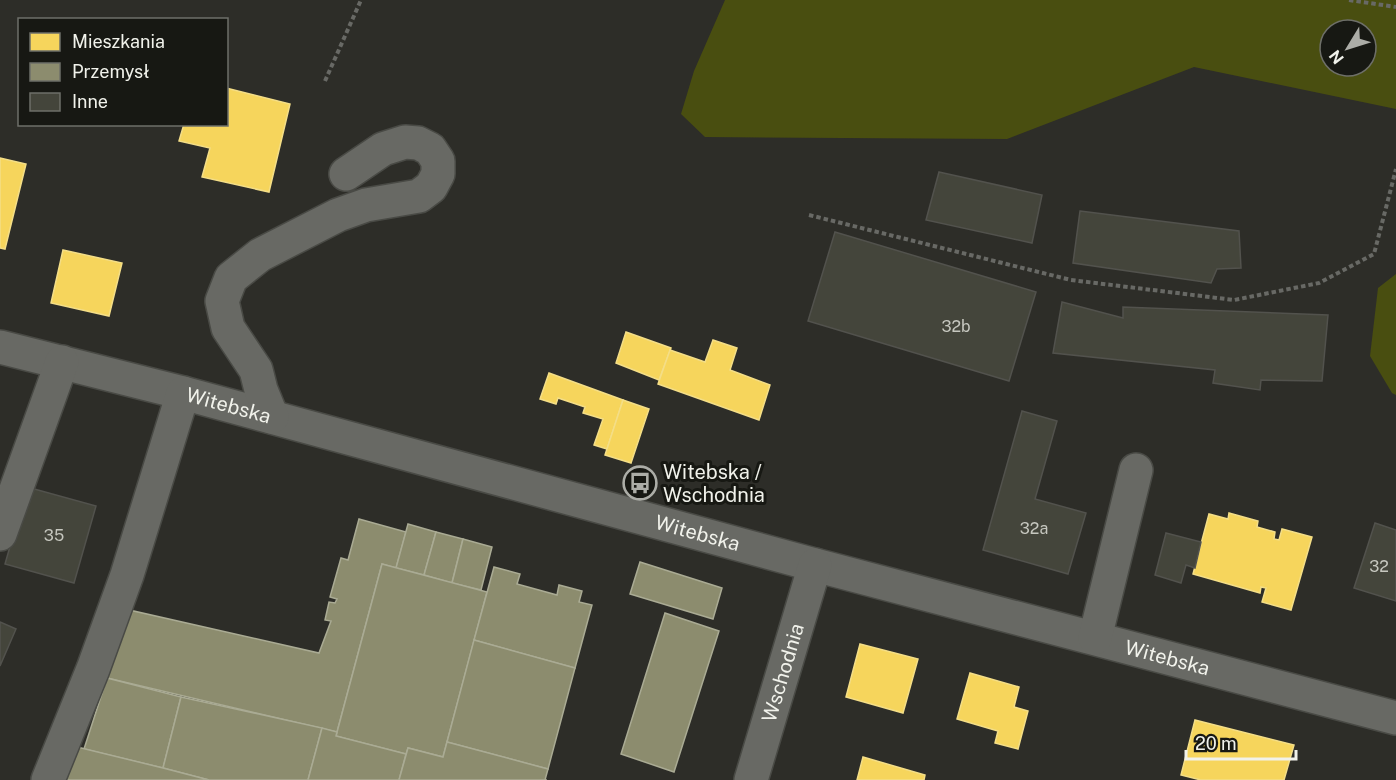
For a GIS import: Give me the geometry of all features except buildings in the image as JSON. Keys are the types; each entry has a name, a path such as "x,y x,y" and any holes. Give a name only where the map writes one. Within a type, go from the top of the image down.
{"street":[{"path":"272,417 256,370 228,328 222,301 231,278 260,255 338,215 366,204 419,196 435,180 438,174 438,162 430,149 418,143 405,142 383,149 346,174"},
{"name":"Witebska","path":"0,347 183,393 815,565 1396,718"},
{"path":"0,534 62,362"},
{"path":"48,780 93,669 127,575 183,393"},
{"path":"1095,638 1136,470"},
{"name":"Wschodnia","path":"750,780 815,565"}],"path":[{"path":"326,81 361,0"},
{"path":"1349,0 1396,7"},
{"path":"809,215 1071,280 1234,300 1318,283 1374,254 1396,169"}],"green space":[{"path":"725,0 1396,0 1396,109 1194,67 1007,139 705,137 681,114 694,71"},
{"path":"1396,274 1396,395 1392,393 1370,356 1378,288"}],"place":[{"name":"Witebska / Wschodnia","path":"640,483"}]}
